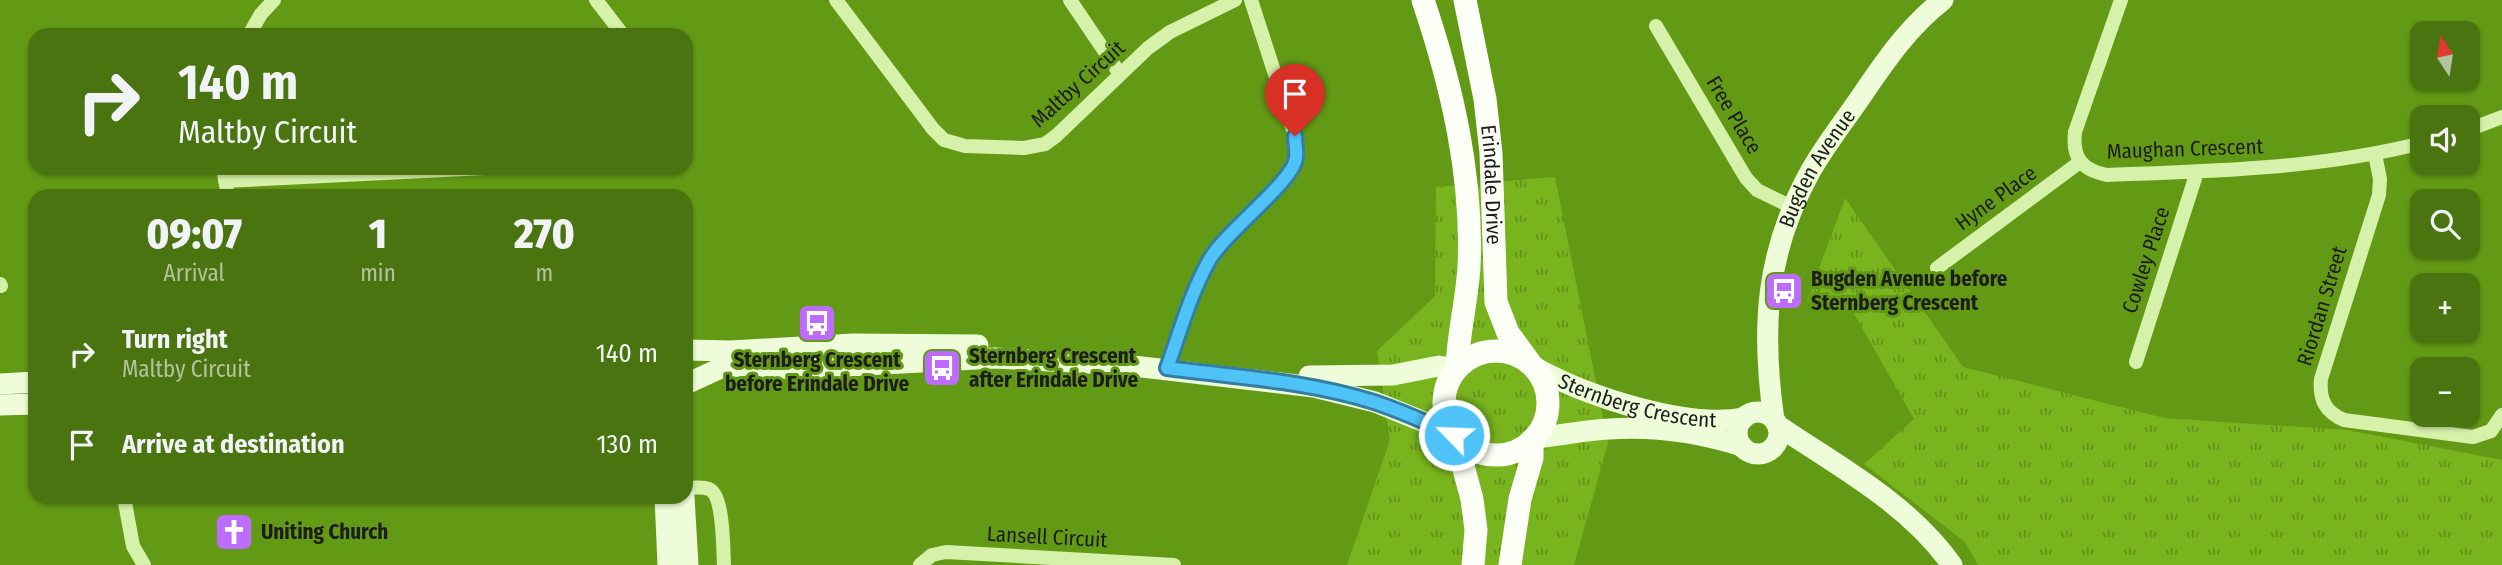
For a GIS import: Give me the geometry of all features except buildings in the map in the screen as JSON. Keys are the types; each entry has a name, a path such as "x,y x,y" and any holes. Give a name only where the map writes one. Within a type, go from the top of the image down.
{"main road":[{"name":"Erindale Drive","path":"1423,0 1451,93 1466,184 1469,266 1456,368"},
{"name":"Erindale Drive","path":"1465,0 1485,99 1491,153 1496,302 1508,333 1532,365"},
{"path":"1454,435 1469,448 1488,454 1516,451 1533,439 1545,419 1548,397 1541,376 1532,365 1512,353 1492,351 1473,356 1456,368 1446,387 1443,407 1472,499 1476,530 1473,565"},
{"path":"1510,565 1520,499 1532,458 1533,439"}],"street":[{"path":"253,28 274,0"},
{"path":"596,0 618,28"},
{"name":"Maltby Circuit","path":"836,0 933,129 951,143 965,146 1024,148 1045,144 1056,136 1148,48 1170,32 1236,0"},
{"path":"1070,0 1120,74"},
{"path":"1169,364 1197,286 1210,259 1238,225 1288,176 1296,158 1295,136 1251,0"},
{"name":"Bugden Avenue","path":"1745,417 1762,390 1767,369 1770,282 1779,248 1793,207 1811,169 1899,41 1943,0"},
{"name":"Maughan Crescent","path":"2121,0 2075,132 2074,145 2080,162 2092,172 2107,175 2269,168 2410,146"},
{"name":"Free Place","path":"1656,26 1746,178 1757,190 1793,207"},
{"path":"2480,125 2502,117"},
{"name":"Riordan Street","path":"2375,153 2380,179 2379,195 2321,379 2322,398 2326,408 2332,415 2344,420 2473,437 2491,431 2502,415"},
{"name":"Hyne Place","path":"1937,268 2080,162"},
{"name":"Cowley Place","path":"2136,362 2197,172"},
{"path":"693,350 912,344 1321,377 1393,375 1439,366 1456,368"},
{"path":"693,381 734,365 791,369 1037,354"},
{"path":"1169,364 1337,392 1375,402 1454,435"},
{"name":"Sternberg Crescent","path":"1532,365 1576,387 1671,415 1708,421 1745,417"},
{"name":"Bugden Avenue","path":"1767,369 1776,423"},
{"path":"0,384 28,382"},
{"path":"0,405 28,404"},
{"path":"1818,453 1796,447 1757,454 1749,452 1742,446 1737,435 1738,428 1745,417 1759,412 1767,414 1900,509 1932,540 1952,565"},
{"path":"1770,450 1779,438 1776,423"},
{"name":"Sternberg Crescent","path":"1533,439 1606,429 1652,429 1711,436 1742,446"},
{"path":"693,488 713,491 719,503 724,565"},
{"path":"125,504 133,546 144,565"},
{"path":"665,504 668,565"},
{"path":"684,504 688,565"},
{"name":"Lansell Circuit","path":"920,565 932,555 946,552 1174,565"}],"green space":[{"path":"1555,177 1608,443 1574,565 1347,565 1390,440 1377,351 1435,296 1436,187"},
{"path":"1845,198 1963,367 2164,418 2347,430 2502,460 2502,565 1978,565 1965,542 1864,464 1914,419 1845,298 1807,301"}],"place":[{"name":"Bugden Avenue before Sternberg Crescent","path":"1784,291"},
{"name":"Sternberg Crescent before Erindale Drive","path":"817,323"},
{"name":"Sternberg Crescent after Erindale Drive","path":"942,368"},
{"name":"Uniting Church","path":"234,532"}],"route":[{"path":"1295,136 1296,158 1292,171 1238,225 1210,259 1197,286 1167,368 1314,387 1375,402 1454,435"}]}
